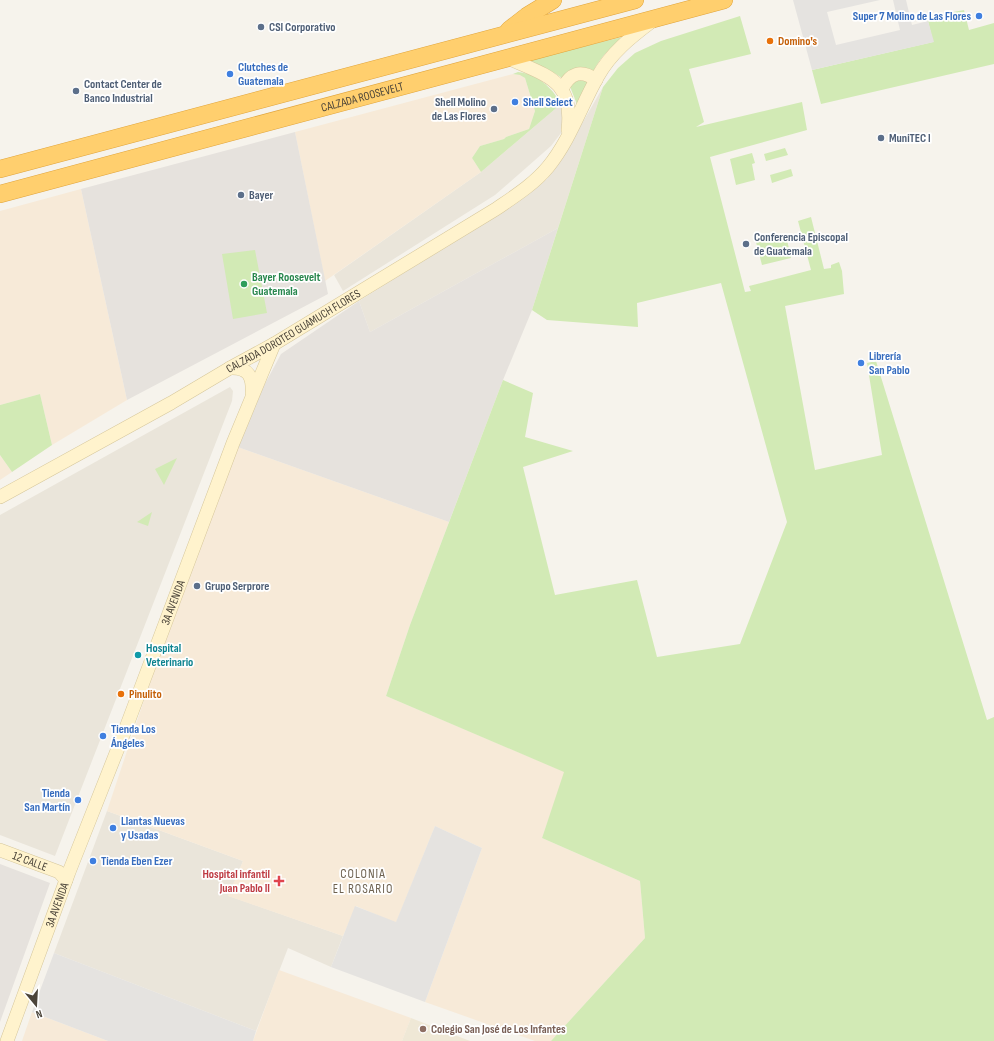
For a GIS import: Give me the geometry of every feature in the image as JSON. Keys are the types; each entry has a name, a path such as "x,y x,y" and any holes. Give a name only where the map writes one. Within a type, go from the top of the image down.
{"highway":[{"path":"503,35 527,16 553,0"},
{"name":"CALZADA ROOSEVELT","path":"0,169 635,0"},
{"name":"CALZADA ROOSEVELT","path":"0,194 724,0"},
{"path":"264,98 243,113 238,119 238,122 244,126 267,122"}],"main road":[{"name":"CALZADA DOROTEO GUAMUCH FLORES","path":"0,497 172,403 230,368 274,344 490,213 518,194 537,179 567,139 596,80 605,66 630,38 657,17"},
{"path":"508,58 553,80 562,89 569,108 567,139"},
{"path":"562,89 569,78 578,74 586,74 596,80"},
{"name":"3A AVENIDA","path":"7,1041 65,875 124,733 233,443 274,344"},
{"path":"230,368 242,369 248,373 252,384 252,398"},
{"name":"12 CALLE","path":"0,850 65,875"}],"shaded area":[{"path":"793,0 880,0 827,12 836,45 900,30 893,0 906,0 912,25 928,21 934,42 812,70"},
{"path":"513,74 521,75 525,78 535,111 529,129 504,139 480,146 472,158 481,172 325,281 295,132"},
{"path":"603,87 558,228 370,332 359,301 511,206 547,179 560,162"},
{"path":"561,104 564,115 561,133 551,146 495,195 343,291 334,275 481,172"},
{"name":"Bayer Roosevelt Guatemala","path":"295,132 328,294 127,400 81,189"},
{"path":"81,189 127,400 52,445 40,394 0,405 0,211"},
{"path":"558,228 532,310 503,380 449,522 232,445 281,354 359,301 370,332"},
{"path":"230,387 233,391 232,401 55,856 0,835 0,515"},
{"path":"232,445 449,522 410,625 386,696 565,772 542,838 640,881 645,938 551,1041 535,1041 425,1002 482,848 435,826 396,923 356,906 343,936 228,896 243,861 107,811 195,547"},
{"path":"0,455 12,472 0,480"},
{"path":"107,811 243,861 229,896 343,936 331,967 288,948 256,1031 54,953"},
{"path":"435,826 482,848 425,1002 331,967 355,906 396,922"},
{"path":"0,864 50,883 0,1022"},
{"path":"54,953 256,1031 253,1041 108,1041 32,1012"},
{"path":"279,970 411,1018 402,1041 253,1041"},
{"path":"32,1012 108,1041 22,1041"},
{"name":"Colegio San José de Los Infantes","path":"411,1018 470,1041 402,1041"}],"green space":[{"path":"964,10 969,30 994,23 994,64 821,104 812,70 933,42 927,17"},
{"path":"740,16 751,54 689,69 704,122 696,127 802,102 807,130 710,157 745,292 751,291 749,286 811,270 798,221 811,217 824,269 831,268 831,265 839,262 842,271 844,294 785,306 815,470 882,455 867,363 876,361 987,720 994,717 994,1041 551,1041 645,938 640,881 542,838 564,772 386,696 410,625 503,380 533,393 525,437 573,451 523,467 555,595 637,580 657,657 740,644 787,522 721,283 637,303 638,327 547,320 532,310 603,87 618,68 635,53 661,41"},
{"path":"630,35 608,50 593,72 576,68 569,71 562,78 556,74 521,62"},
{"name":"Shell Molino de Las Flores","path":"518,72 531,75 543,82 553,92 561,104 481,172 472,158 480,146 504,139 529,129 535,111 525,78 520,75 513,74"},
{"path":"571,79 590,81 578,107 569,84"},
{"path":"785,148 788,155 766,161 764,154"},
{"path":"752,153 755,163 752,164 755,180 736,185 730,159"},
{"path":"791,169 793,176 772,183 770,175"},
{"name":"Conferencia Episcopal de Guatemala","path":"786,235 791,258 762,265 756,242"},
{"name":"Bayer Roosevelt Guatemala","path":"255,250 267,313 233,319 222,254"},
{"path":"40,394 52,445 12,472 0,455 0,405"},
{"path":"177,458 164,485 155,469"},
{"path":"152,512 148,526 137,522"}],"place":[{"name":"Super 7 Molino de Las Flores","path":"979,16"},
{"name":"CSI Corporativo","path":"261,27"},
{"name":"Domino's","path":"770,41"},
{"name":"Clutches de Guatemala","path":"230,74"},
{"name":"Contact Center de Banco Industrial","path":"76,91"},
{"name":"Shell Select","path":"515,102"},
{"name":"Shell Molino de Las Flores","path":"494,109"},
{"name":"MuniTEC I","path":"881,138"},
{"name":"Bayer","path":"241,195"},
{"name":"Conferencia Episcopal de Guatemala","path":"746,244"},
{"name":"Bayer Roosevelt Guatemala","path":"244,284"},
{"name":"Librería San Pablo","path":"861,363"},
{"name":"Grupo Serprore","path":"197,586"},
{"name":"Hospital Veterinario","path":"138,655"},
{"name":"Pinulito","path":"121,694"},
{"name":"Tienda Los Ángeles","path":"103,736"},
{"name":"Tienda San Martín","path":"78,800"},
{"name":"Llantas Nuevas y Usadas","path":"113,828"},
{"name":"Tienda Eben Ezer","path":"93,861"},
{"name":"Hospital infantil Juan Pablo II","path":"279,881"},
{"name":"Colegio San José de Los Infantes","path":"423,1029"}],"district":[{"name":"COLONIA EL ROSARIO","path":"363,882"}]}
